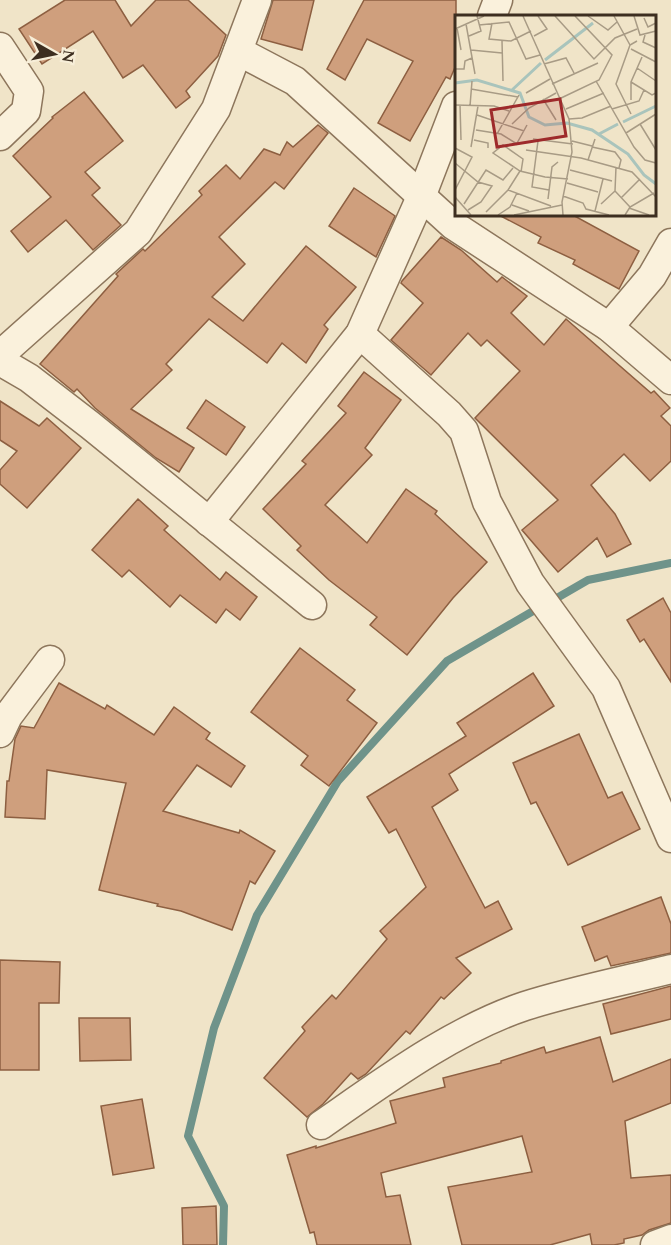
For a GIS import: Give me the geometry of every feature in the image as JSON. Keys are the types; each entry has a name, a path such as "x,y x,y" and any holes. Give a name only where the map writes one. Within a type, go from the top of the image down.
{"street":[{"path":"0,356 138,232 216,109 257,0"},
{"path":"492,15 498,0"},
{"path":"0,47 29,91 26,111 0,136"},
{"path":"238,51 295,81 453,225 609,327 671,380"},
{"path":"209,522 360,334 421,197 455,109"},
{"path":"609,327 652,276 671,243"},
{"path":"360,334 449,414 464,431 487,502 530,583 606,688 671,838"},
{"path":"0,362 29,378 312,605"},
{"path":"0,733 8,716 50,660"},
{"path":"321,1125 382,1082 470,1029 525,1006 671,969"},
{"path":"655,1245 671,1239"}],"building":[{"path":"65,0 115,0 131,26 156,0 188,0 226,35 218,56 186,91 190,97 176,108 143,65 123,78 93,31 42,64 19,29"},
{"path":"273,0 314,0 302,50 261,39"},
{"path":"364,0 456,0 455,67 450,79 446,77 410,141 378,123 413,61 367,39 345,80 327,69"},
{"path":"84,92 123,141 85,172 100,188 92,195 121,225 93,250 66,220 28,252 11,231 51,197 13,156 52,117"},
{"path":"318,125 328,133 284,189 275,182 219,237 245,264 212,297 243,321 306,246 356,287 324,325 328,329 306,363 282,343 267,363 209,319 166,364 172,370 131,409 194,448 179,472 156,458 95,408 77,389 74,392 40,364 118,276 116,274 143,249 145,251 202,195 199,191 226,165 240,179 264,149 280,155 287,142 293,147"},
{"path":"354,188 395,216 376,257 329,226"},
{"path":"501,216 575,216 639,251 619,289 573,264 575,260 538,243 541,237"},
{"path":"441,237 461,250 497,282 502,277 527,296 511,313 544,345 566,319 651,393 654,391 670,408 661,416 671,426 671,461 650,481 624,454 591,485 615,514 631,544 607,557 597,538 558,572 522,530 558,500 475,418 520,371 487,340 481,346 468,333 431,375 391,340 423,303 401,283"},
{"path":"364,372 401,400 365,448 372,455 325,505 367,543 406,489 437,511 435,514 487,562 453,598 407,655 370,625 377,617 329,580 297,550 301,546 263,509 306,464 302,461 346,413 338,406"},
{"path":"206,400 245,427 226,455 187,428"},
{"path":"0,401 39,426 47,418 81,448 27,508 0,484 0,470 17,451 0,440"},
{"path":"138,499 168,526 164,530 220,580 226,572 257,597 240,620 226,609 216,623 180,595 170,607 129,570 122,577 92,550"},
{"path":"663,598 671,613 671,682 644,639 640,642 627,620"},
{"path":"300,648 355,690 347,700 377,723 329,786 301,765 308,756 251,712"},
{"path":"533,673 554,706 449,774 458,790 432,807 485,908 498,901 512,929 456,958 471,973 444,999 441,997 410,1034 406,1031 366,1074 358,1079 351,1073 323,1104 307,1117 264,1078 305,1031 302,1027 332,995 336,999 387,939 380,931 426,887 396,829 389,833 367,797 466,736 457,723"},
{"path":"59,683 105,709 107,705 154,735 174,707 210,733 206,739 245,766 231,787 197,765 163,811 239,833 240,830 275,851 255,884 250,881 232,930 181,911 157,906 158,904 99,890 126,783 47,770 45,819 5,817 7,781 9,781 15,739 21,726 34,728"},
{"path":"579,734 608,798 622,792 640,829 568,865 536,802 531,804 513,763"},
{"path":"661,897 671,924 671,953 611,966 607,956 595,961 582,927"},
{"path":"0,960 60,962 59,1003 39,1003 39,1070 0,1070"},
{"path":"671,986 671,1019 611,1034 603,1004"},
{"path":"79,1018 130,1018 131,1060 80,1061"},
{"path":"600,1037 613,1082 671,1059 671,1103 625,1121 631,1178 671,1175 671,1223 649,1230 642,1235 624,1239 624,1243 614,1245 592,1245 590,1234 550,1245 462,1245 448,1187 532,1172 522,1136 381,1173 386,1197 400,1195 411,1245 317,1245 314,1232 310,1233 287,1155 396,1123 390,1101 445,1087 443,1078 501,1063 501,1061 544,1047 546,1053"},
{"path":"142,1099 154,1168 113,1175 101,1106"},
{"path":"216,1206 217,1245 183,1245 182,1208"}],"waterway":[{"path":"550,602 588,580 671,563"},
{"path":"223,1245 224,1206 188,1136 214,1028 257,915 338,781 447,661 540,607"}]}
